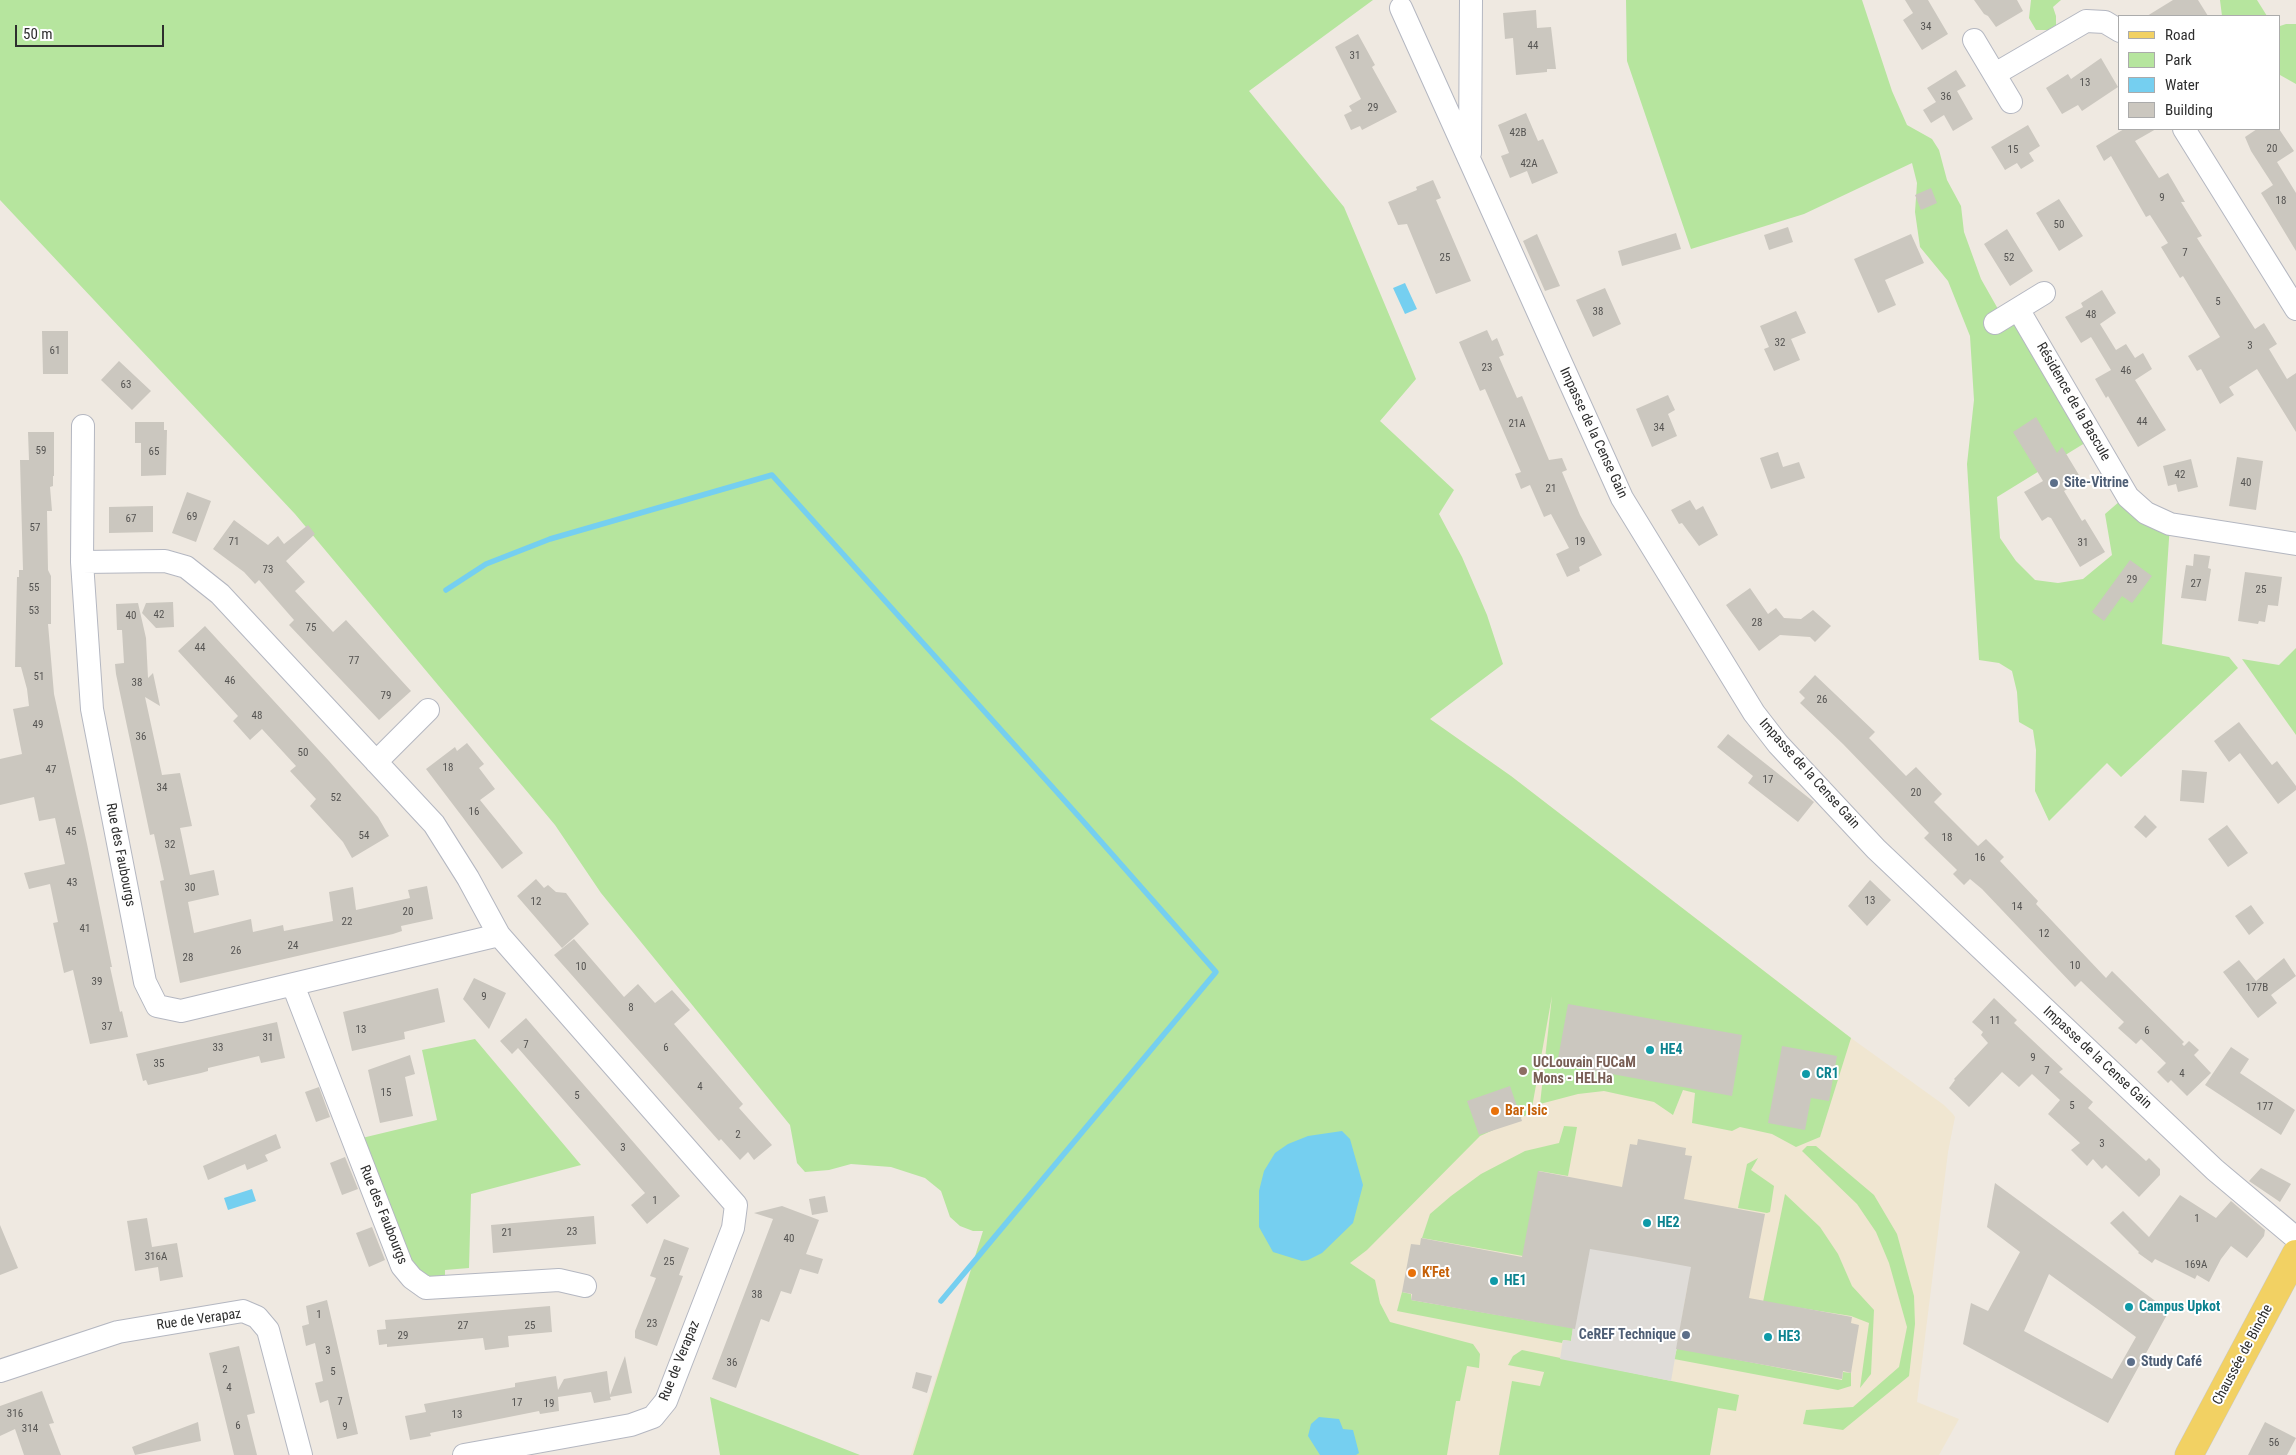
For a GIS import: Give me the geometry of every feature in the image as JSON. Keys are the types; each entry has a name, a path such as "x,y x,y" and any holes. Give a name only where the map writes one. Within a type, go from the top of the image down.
{"main road":[{"name":"Chaussée de Binche","path":"2189,1455 2296,1254"}],"street":[{"name":"Impasse de la Cense Gain","path":"1470,162 1471,0"},
{"name":"Impasse de la Cense Gain","path":"1401,8 1622,498 1760,720 1778,744 1876,849 2215,1170 2296,1238"},
{"path":"1995,74 2086,21 2105,22 2118,30"},
{"path":"1974,40 2011,102"},
{"path":"2185,130 2296,309"},
{"path":"1995,323 2044,293"},
{"name":"Résidence de la Bascule","path":"2018,309 2126,494 2146,513 2170,524 2296,544"},
{"name":"Rue des Faubourgs","path":"83,426 82,562 92,709 145,982 157,1006 181,1011 498,935"},
{"path":"82,562 165,561 186,567 201,576 220,594 434,824 468,878 498,935"},
{"path":"376,762 428,710"},
{"name":"Rue de Verapaz","path":"464,1455 632,1425 653,1417 666,1401 733,1228 736,1205 498,935"},
{"name":"Rue des Faubourgs","path":"293,985 402,1266 412,1278 426,1288 560,1280 585,1286"},
{"name":"Rue de Verapaz","path":"0,1371 118,1332 243,1311 257,1317 268,1330 301,1455"}],"shaded area":[{"name":"UCLouvain FUCaM Mons - HELHa","path":"1430,719 1511,776 1851,1038 1944,1105 1953,1114 1955,1117 1948,1152 1917,1402 1959,1419 1939,1455 911,1455 983,1231"},
{"path":"1585,1241 1637,1257 1698,1262 1687,1289 1671,1381 1560,1359 1563,1340 1571,1341"}],"green space":[{"path":"0,0 1373,0 1249,91 1344,207 1416,379 1380,421 1454,490 1439,514 1462,557 1487,615 1503,664 1430,719 1511,776 1851,1038 1820,1137 1796,1147 1772,1134 1740,1127 1732,1131 1692,1123 1695,1093 1683,1090 1673,1115 1654,1102 1604,1091 1578,1094 1540,1104 1552,996 1531,1113 1480,1136 1367,1250 1350,1263 1375,1280 1380,1303 1390,1322 1473,1344 1480,1354 1479,1368 1467,1366 1460,1401 1456,1401 1447,1455 913,1455 983,1231 973,1231 960,1226 950,1217 941,1191 925,1178 891,1167 851,1164 829,1170 805,1172 797,1163 790,1125 601,893 555,825 295,514 0,200"},
{"path":"1626,0 1862,0 1892,91 1907,125 1932,139 1939,150 1947,180 1961,206 1964,232 1981,279 1998,309 2018,309 2093,438 1997,497 2000,538 2016,561 2035,580 2058,583 2083,579 2112,555 2105,514 2127,495 2170,524 2162,644 2229,657 2238,668 2121,777 2107,763 2049,821 2035,791 2036,750 2033,730 2019,722 2017,692 2012,671 1999,663 1979,660 1967,464 1974,400 1970,336 1948,281 1920,247 1915,212 1917,183 1912,163 1804,214 1691,249 1627,61"},
{"path":"2031,0 2061,0 2053,7 2056,25 2048,30 2036,30 2029,18"},
{"path":"2220,0 2257,0 2266,15 2222,15"},
{"path":"2296,24 2296,84 2281,76 2281,26"},
{"path":"2296,648 2296,735 2242,659 2279,665"},
{"path":"475,1039 581,1165 471,1194 469,1268 445,1270 445,1276 424,1278 416,1272 362,1138 437,1120 422,1050"},
{"path":"1564,1126 1577,1127 1568,1176 1539,1171 1523,1256 1422,1238 1430,1214 1451,1196 1481,1174 1525,1151 1559,1143"},
{"path":"1807,1146 1816,1146 1874,1195 1897,1234 1914,1296 1915,1324 1909,1376 1843,1430 1803,1424 1806,1410 1853,1407 1899,1367 1907,1327 1889,1263 1876,1232 1857,1204 1802,1151"},
{"path":"1758,1158 1751,1170 1774,1186 1770,1212 1767,1213 1738,1208 1747,1164"},
{"path":"1785,1194 1820,1227 1838,1254 1852,1286 1874,1310 1871,1374 1860,1388 1869,1323 1851,1316 1763,1302"},
{"path":"1402,1292 1411,1294 1411,1300 1573,1328 1571,1341 1563,1340 1562,1343 1397,1311"},
{"path":"1677,1348 1842,1380 1843,1372 1851,1373 1851,1386 1838,1390 1674,1359"},
{"path":"1522,1350 1739,1395 1736,1411 1718,1408 1710,1455 1499,1455 1512,1381 1540,1386 1545,1369 1544,1372 1508,1365 1513,1356"},
{"path":"710,1397 783,1425 860,1455 720,1455"}],"water":[{"path":"1405,283 1417,309 1405,314 1393,288"},
{"path":"1342,1131 1350,1139 1363,1185 1353,1223 1322,1253 1308,1260 1302,1261 1273,1252 1259,1227 1259,1191 1264,1171 1275,1153 1288,1144 1308,1136"},
{"path":"252,1189 256,1201 228,1210 224,1198"},
{"path":"1319,1417 1339,1419 1343,1429 1353,1430 1359,1453 1356,1455 1320,1455 1308,1436 1311,1424"}],"building":[{"path":"1905,0 1928,0 1948,34 1922,50 1903,20 1913,13"},
{"path":"1974,0 2017,0 2023,11 1996,27"},
{"path":"2173,0 2198,0 2207,15 2149,15"},
{"path":"1536,10 1537,28 1551,27 1556,69 1547,69 1547,72 1516,75 1513,38 1505,39 1503,13"},
{"path":"1358,34 1375,65 1372,67 1397,112 1362,130 1360,126 1351,130 1344,115 1352,111 1349,106 1361,99 1335,47"},
{"path":"2101,58 2118,87 2082,111 2078,105 2062,114 2046,88 2068,74 2071,79"},
{"path":"1956,70 1966,86 1957,91 1973,119 1953,131 1944,115 1931,123 1923,110 1936,102 1927,88"},
{"path":"1526,113 1538,141 1543,139 1558,173 1532,184 1527,171 1510,178 1501,156 1509,153 1498,125"},
{"path":"2028,125 2040,146 2029,153 2034,161 2021,169 2017,163 2005,170 1991,147"},
{"path":"2122,130 2154,130 2135,141 2159,178 2168,173 2185,202 2181,202 2202,236 2197,238 2255,329 2264,323 2277,344 2269,349 2287,379 2296,373 2296,432 2257,369 2229,387 2234,395 2220,404 2201,369 2197,371 2188,356 2220,337 2183,276 2180,278 2161,247 2168,243 2150,215 2146,217 2111,156 2104,161 2096,146"},
{"path":"2256,130 2280,130 2294,151 2277,162 2296,193 2296,251 2261,193 2273,185 2251,151 2245,137"},
{"path":"1433,180 1441,198 1436,200 1471,281 1436,294 1407,224 1398,225 1388,202 1417,190 1416,187"},
{"path":"1931,188 1937,203 1921,210 1915,195"},
{"path":"2059,199 2083,236 2059,251 2036,213"},
{"path":"1788,227 1793,242 1769,250 1764,235"},
{"path":"2007,229 2033,271 2010,286 1984,244"},
{"path":"1676,233 1681,249 1622,266 1618,251"},
{"path":"1537,234 1560,286 1545,291 1523,241"},
{"path":"1911,234 1924,263 1885,280 1896,305 1878,313 1854,259"},
{"path":"1605,288 1621,324 1593,337 1576,300"},
{"path":"2102,290 2116,313 2100,324 2116,350 2126,344 2135,358 2143,353 2152,369 2135,380 2166,430 2138,447 2108,396 2106,398 2095,379 2111,370 2091,337 2081,343 2065,317 2083,307 2081,303"},
{"path":"1796,311 1806,333 1791,339 1800,360 1774,371 1764,349 1769,347 1760,326"},
{"path":"1487,330 1492,341 1497,338 1504,355 1499,357 1517,398 1522,396 1549,460 1562,458 1567,470 1562,472 1580,515 1602,555 1579,567 1580,571 1567,577 1556,554 1569,548 1551,514 1544,517 1530,485 1521,489 1515,474 1521,472 1485,389 1480,391 1459,342"},
{"path":"42,331 68,331 68,374 43,374"},
{"path":"119,361 151,391 132,410 101,380"},
{"path":"1668,395 1675,410 1668,414 1677,436 1652,447 1636,409"},
{"path":"2036,417 2057,453 2062,447 2082,480 2064,491 2082,521 2085,519 2105,552 2080,567 2051,518 2048,517 2042,521 2024,492 2043,481 2013,432"},
{"path":"135,422 164,422 164,430 167,430 166,475 141,476 141,443 135,443"},
{"path":"28,432 54,432 54,476 53,486 50,487 52,511 47,511 48,570 51,576 51,624 48,624 54,694 87,844 112,967 110,967 120,1012 122,1011 128,1037 90,1044 73,970 64,973 53,923 58,922 50,884 29,889 24,873 65,864 55,818 39,821 34,797 0,805 0,759 22,754 13,709 29,706 21,667 15,667 17,577 19,577 19,570 23,570 20,460 29,460"},
{"path":"1778,452 1783,467 1799,462 1805,478 1771,489 1760,458"},
{"path":"2237,457 2263,461 2256,510 2229,506"},
{"path":"2191,459 2198,487 2178,492 2176,484 2168,486 2163,466"},
{"path":"187,492 211,501 196,542 172,533"},
{"path":"1690,500 1696,510 1703,506 1718,535 1699,546 1682,523 1679,524 1671,510"},
{"path":"153,506 153,532 109,533 109,507"},
{"path":"234,520 268,545 278,536 284,544 308,525 315,534 286,561 305,582 295,591 333,632 346,620 411,691 379,720 289,625 294,620 259,580 255,584 244,572 213,549"},
{"path":"2194,554 2210,556 2208,568 2211,569 2206,601 2181,598 2186,565 2193,566"},
{"path":"2130,560 2152,576 2132,603 2122,596 2104,621 2092,612"},
{"path":"2245,572 2282,577 2278,606 2268,605 2265,622 2259,621 2258,624 2238,621"},
{"path":"1750,588 1768,614 1776,608 1784,618 1801,619 1813,610 1831,626 1815,642 1810,637 1780,635 1759,651 1726,605"},
{"path":"173,602 174,627 156,628 142,613 146,603"},
{"path":"138,603 146,638 148,678 153,673 160,706 145,697 162,775 180,773 192,826 180,828 190,875 214,870 219,895 188,902 194,933 251,919 253,932 283,925 284,931 333,921 329,892 353,887 356,910 410,898 408,890 427,886 433,919 401,926 402,931 393,934 180,983 160,881 164,880 154,834 150,835 116,674 115,664 124,663 122,630 117,630 116,604"},
{"path":"205,626 329,761 378,817 389,836 352,858 343,842 310,806 316,799 290,771 296,766 262,729 250,740 233,721 238,716 178,651"},
{"path":"1815,675 1875,732 1869,738 1906,776 1916,767 1942,794 1934,802 1978,846 1986,839 2004,857 2000,861 2038,901 2036,904 2106,978 2112,971 2184,1042 2182,1044 2184,1046 2189,1041 2199,1050 2194,1055 2211,1073 2187,1096 2171,1080 2168,1083 2157,1072 2166,1063 2141,1039 2136,1044 2118,1028 2124,1022 2081,981 2075,987 1982,889 1970,879 1964,885 1953,874 1957,870 1924,838 1929,833 1843,744 1800,703 1805,698 1799,692"},
{"path":"2239,722 2272,765 2277,761 2296,786 2296,790 2278,804 2240,753 2229,762 2214,741"},
{"path":"1728,734 1814,802 1798,822 1748,783 1753,776 1717,747"},
{"path":"467,743 484,764 479,768 495,789 480,800 523,853 502,869 426,769 455,747 457,751"},
{"path":"2182,770 2207,772 2204,803 2180,801"},
{"path":"2145,815 2157,827 2146,838 2134,827"},
{"path":"2227,825 2248,853 2228,867 2208,839"},
{"path":"536,879 544,888 548,885 556,892 566,893 589,924 562,948 517,896"},
{"path":"1870,880 1891,900 1867,926 1848,906"},
{"path":"2251,905 2264,923 2249,935 2235,916"},
{"path":"574,939 624,997 638,984 655,1003 672,990 690,1010 674,1024 743,1104 739,1108 772,1145 754,1160 748,1152 740,1160 721,1139 719,1141 554,955"},
{"path":"2284,958 2296,976 2271,995 2277,1003 2258,1018 2223,972 2239,960 2256,981"},
{"path":"474,978 506,993 489,1029 463,999"},
{"path":"438,988 445,1022 404,1032 405,1039 352,1051 343,1012"},
{"path":"1994,998 2017,1020 2014,1023 2063,1069 2059,1072 2093,1102 2088,1108 2146,1161 2149,1158 2160,1169 2160,1175 2139,1197 2106,1165 2102,1169 2093,1159 2087,1166 2071,1150 2080,1143 2048,1114 2060,1100 2032,1074 2019,1087 2002,1072 1969,1107 1949,1088 1954,1079 1988,1043 1981,1035 1983,1032 1972,1022"},
{"name":"HE4","path":"1568,1004 1742,1035 1732,1096 1557,1064"},
{"path":"526,1018 680,1196 647,1224 631,1205 645,1193 518,1048 512,1054 500,1041"},
{"path":"277,1022 285,1058 261,1063 259,1056 208,1068 208,1071 201,1073 148,1085 146,1080 143,1081 136,1054"},
{"name":"CR1","path":"1782,1046 1837,1056 1829,1101 1811,1098 1805,1130 1768,1123"},
{"path":"2231,1047 2249,1059 2240,1073 2295,1110 2281,1135 2205,1085"},
{"path":"410,1055 415,1074 405,1077 413,1116 380,1123 368,1070"},
{"name":"Bar Isic","path":"1510,1086 1522,1121 1479,1135 1467,1101"},
{"path":"319,1087 330,1117 316,1122 305,1092"},
{"path":"276,1134 281,1148 265,1155 268,1161 247,1170 245,1164 208,1180 203,1166"},
{"path":"1638,1139 1686,1148 1685,1155 1692,1156 1684,1199 1765,1214 1749,1298 1852,1317 1851,1323 1859,1325 1851,1373 1843,1371 1842,1379 1676,1349 1691,1267 1637,1257 1590,1249 1575,1329 1411,1300 1412,1294 1402,1292 1411,1244 1420,1245 1421,1238 1522,1257 1538,1171 1622,1187 1630,1144 1637,1145"},
{"path":"345,1157 358,1189 342,1195 330,1163"},
{"path":"2261,1168 2291,1184 2280,1202 2249,1181"},
{"name":"Campus Upkot","path":"1995,1183 2169,1311 2108,1423 1963,1344 1971,1303 1988,1311 2020,1252 1987,1227","holes":["2049,1274 2136,1337 2112,1379 2024,1331"]},
{"path":"2180,1195 2216,1218 2231,1201 2265,1230 2264,1236 2247,1258 2231,1246 2221,1259 2209,1282 2197,1275 2195,1279 2155,1259 2152,1263 2138,1253 2110,1223 2123,1211 2149,1237"},
{"path":"825,1196 828,1212 812,1215 809,1199"},
{"path":"782,1206 819,1220 806,1254 823,1259 818,1274 800,1269 791,1294 781,1291 769,1322 761,1319 736,1388 712,1379 773,1219 754,1213"},
{"path":"594,1216 596,1244 493,1253 491,1225"},
{"path":"147,1218 152,1247 177,1243 183,1277 160,1281 158,1267 135,1271 127,1221"},
{"path":"0,1225 18,1268 0,1275"},
{"path":"372,1227 385,1260 369,1267 356,1233"},
{"path":"664,1239 689,1248 679,1275 683,1276 657,1346 635,1338 635,1331 656,1278 650,1276"},
{"path":"327,1300 358,1434 337,1439 328,1400 320,1403 315,1383 323,1381 315,1343 306,1346 302,1326 309,1324 306,1306"},
{"path":"550,1306 552,1332 508,1336 509,1347 485,1350 483,1338 387,1347 387,1344 379,1345 377,1330 386,1329 385,1320"},
{"path":"239,1346 255,1413 247,1415 257,1455 234,1455 209,1353"},
{"path":"625,1356 632,1393 610,1397 611,1400 594,1403 591,1392 558,1397 559,1411 540,1414 539,1411 430,1433 431,1436 410,1440 405,1416 426,1412 424,1404 515,1387 515,1383 556,1376 558,1390 564,1379 607,1371 610,1395"},
{"path":"916,1372 932,1376 927,1393 912,1388"},
{"path":"42,1391 54,1423 49,1424 61,1455 24,1455 15,1429 0,1436 0,1406"},
{"path":"198,1422 201,1441 135,1455 132,1447"},
{"path":"2265,1422 2296,1438 2287,1455 2248,1455"}],"waterway":[{"path":"446,590 486,564 550,539 772,475 1216,972 941,1301"}],"place":[{"name":"Site-Vitrine","path":"2054,483"},
{"name":"HE4","path":"1650,1050"},
{"name":"UCLouvain FUCaM Mons - HELHa","path":"1523,1071"},
{"name":"CR1","path":"1806,1074"},
{"name":"Bar Isic","path":"1495,1111"},
{"name":"HE2","path":"1647,1223"},
{"name":"K'Fet","path":"1412,1273"},
{"name":"HE1","path":"1494,1281"},
{"name":"Campus Upkot","path":"2129,1307"},
{"name":"CeREF Technique","path":"1686,1335"},
{"name":"HE3","path":"1768,1337"},
{"name":"Study Café","path":"2131,1362"}]}
